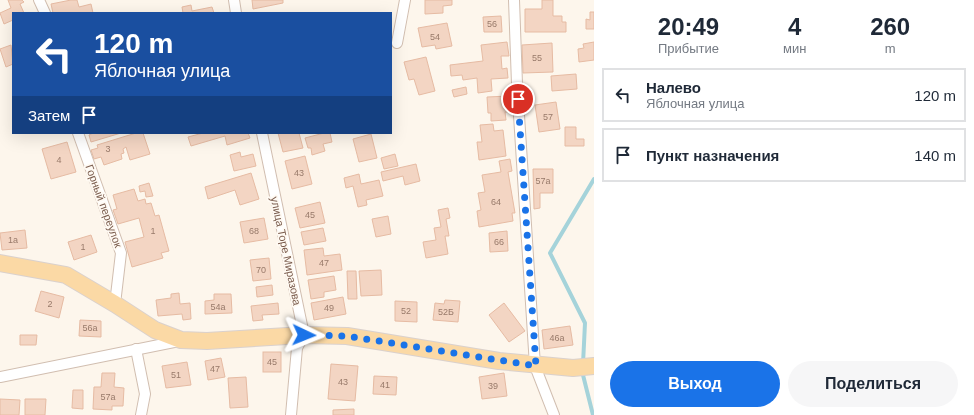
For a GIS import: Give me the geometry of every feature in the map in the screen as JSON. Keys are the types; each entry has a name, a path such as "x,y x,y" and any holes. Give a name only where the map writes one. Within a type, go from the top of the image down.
{"main road":[{"path":"0,263 66,275 115,304 154,330 181,340 207,341 304,335 347,336 536,366 573,368 594,366"}],"street":[{"path":"39,0 45,12"},
{"path":"234,0 236,12"},
{"path":"397,43 404,0"},
{"path":"514,0 517,84 536,366 554,415"},
{"name":"Горный переулок","path":"78,134 121,253 115,304"},
{"name":"улица Торе Миразова","path":"262,134 304,335"},
{"path":"291,415 297,348 304,335"},
{"path":"0,377 181,340"},
{"path":"136,349 145,394 141,415"}],"building":[{"path":"8,0 22,0 24,2 20,4 24,12 12,12 12,20 4,24 0,13 11,8"},
{"path":"77,0 79,7 91,4 93,12 53,12 51,4"},
{"path":"252,0 283,0 283,3 253,9"},
{"path":"425,0 452,0 452,5 443,6 443,13 425,14"},
{"path":"542,0 553,0 553,16 562,16 562,22 566,22 566,32 525,32 525,9 542,9"},
{"path":"191,5 192,11 212,7 214,12 183,12 182,7"},
{"path":"590,12 594,12 594,29 586,29 586,19 590,20"},
{"path":"501,16 502,32 484,32 483,17"},
{"path":"447,23 452,46 436,49 435,45 422,47 418,28"},
{"path":"507,42 509,56 501,56 502,69 507,68 508,78 491,79 492,91 478,93 477,78 463,80 462,75 451,76 450,65 483,61 481,45"},
{"path":"594,42 594,60 579,62 578,49 584,48 583,44"},
{"path":"552,43 553,72 523,73 522,45"},
{"path":"11,45 12,64 6,67 0,49"},
{"path":"426,57 435,91 419,95 414,79 409,80 404,62"},
{"path":"576,74 577,89 552,91 551,76"},
{"path":"466,87 467,94 454,97 452,90"},
{"path":"509,96 510,112 505,112 506,120 491,121 491,113 488,113 487,97"},
{"path":"556,102 560,129 539,132 535,105"},
{"path":"493,124 494,131 503,130 506,156 479,160 477,142 482,142 480,125"},
{"path":"565,127 576,127 576,139 584,139 584,146 565,146"},
{"path":"91,134 118,134 91,142 89,135"},
{"path":"133,134 143,134 150,154 130,160 126,147 123,149 124,153 121,154 122,159 104,165 101,157 94,159 91,150 98,148 97,145"},
{"path":"199,134 248,134 250,138 227,145 225,136 191,146 188,137"},
{"path":"278,134 299,134 303,148 283,152"},
{"path":"320,134 330,134 332,142 323,144 325,151 312,155 311,148 308,148 305,138"},
{"path":"371,134 377,158 359,162 353,139"},
{"path":"67,142 76,172 51,179 42,149"},
{"path":"240,152 241,157 253,154 256,166 234,171 230,155"},
{"path":"395,154 398,166 384,169 381,158"},
{"path":"305,156 312,184 292,189 285,161"},
{"path":"510,159 512,171 508,172 515,213 512,213 513,221 479,227 477,211 481,210 478,193 485,192 482,175 501,172 499,161"},
{"path":"416,164 420,181 405,185 403,176 383,181 381,172"},
{"path":"533,169 553,169 553,193 540,193 540,208 534,209"},
{"path":"251,173 259,199 240,205 235,190 208,199 205,187"},
{"path":"359,174 361,184 379,180 383,196 366,200 367,205 358,207 353,186 346,188 344,178"},
{"path":"149,183 153,196 146,197 145,191 140,192 139,186"},
{"path":"134,189 138,201 145,199 146,204 151,203 155,216 159,215 169,251 161,253 163,258 132,267 125,242 144,237 139,218 118,224 113,210 117,209 113,195"},
{"path":"320,202 325,223 300,228 295,208"},
{"path":"448,208 450,218 446,219 449,236 445,236 448,254 426,258 423,242 436,240 434,228 441,227 438,210"},
{"path":"388,216 391,234 376,237 372,219"},
{"path":"264,218 268,239 244,243 240,222"},
{"path":"323,228 326,241 304,245 301,232"},
{"path":"25,230 27,248 2,250 0,233"},
{"path":"507,231 508,251 490,252 489,233"},
{"path":"91,235 97,252 74,260 68,242"},
{"path":"323,248 324,256 340,254 342,270 307,275 304,250"},
{"path":"269,258 271,279 253,281 250,260"},
{"path":"381,270 382,295 361,296 359,271"},
{"path":"347,271 356,271 357,299 348,299"},
{"path":"334,276 336,290 324,292 324,297 311,299 308,280"},
{"path":"272,285 273,295 257,297 256,287"},
{"path":"41,291 64,297 59,318 35,311"},
{"path":"179,293 180,304 190,303 191,319 183,320 182,314 158,316 156,300 171,298 171,294"},
{"path":"214,294 231,294 232,313 205,314 205,301 214,300"},
{"path":"343,297 346,314 314,320 311,303"},
{"path":"445,300 460,301 458,322 433,320 435,303 444,304"},
{"path":"395,301 417,302 417,322 395,321"},
{"path":"278,303 279,314 262,315 263,320 253,321 251,306"},
{"path":"504,303 525,331 509,342 489,315"},
{"path":"80,320 101,321 101,337 79,336"},
{"path":"570,326 573,345 544,349 542,330"},
{"path":"20,335 37,335 36,345 20,345"},
{"path":"263,352 281,352 281,372 263,372"},
{"path":"221,358 225,377 208,380 205,361"},
{"path":"187,362 191,385 166,388 162,366"},
{"path":"331,364 358,366 355,401 328,399"},
{"path":"102,373 115,373 114,387 124,388 123,406 112,406 112,410 93,409 94,387 101,387"},
{"path":"504,373 507,396 482,399 479,377"},
{"path":"374,376 397,377 396,395 373,394"},
{"path":"246,377 248,407 230,408 228,378"},
{"path":"73,390 83,390 83,409 72,408"},
{"path":"0,399 20,400 19,415 0,415"},
{"path":"25,399 46,399 45,415 25,415"},
{"path":"354,409 354,415 333,415 333,410"}],"waterway":[{"path":"583,364 585,323 550,253 594,179"},
{"path":"582,371 593,415"}],"route":[{"path":"304,335 347,336 536,366 518,99"}]}
